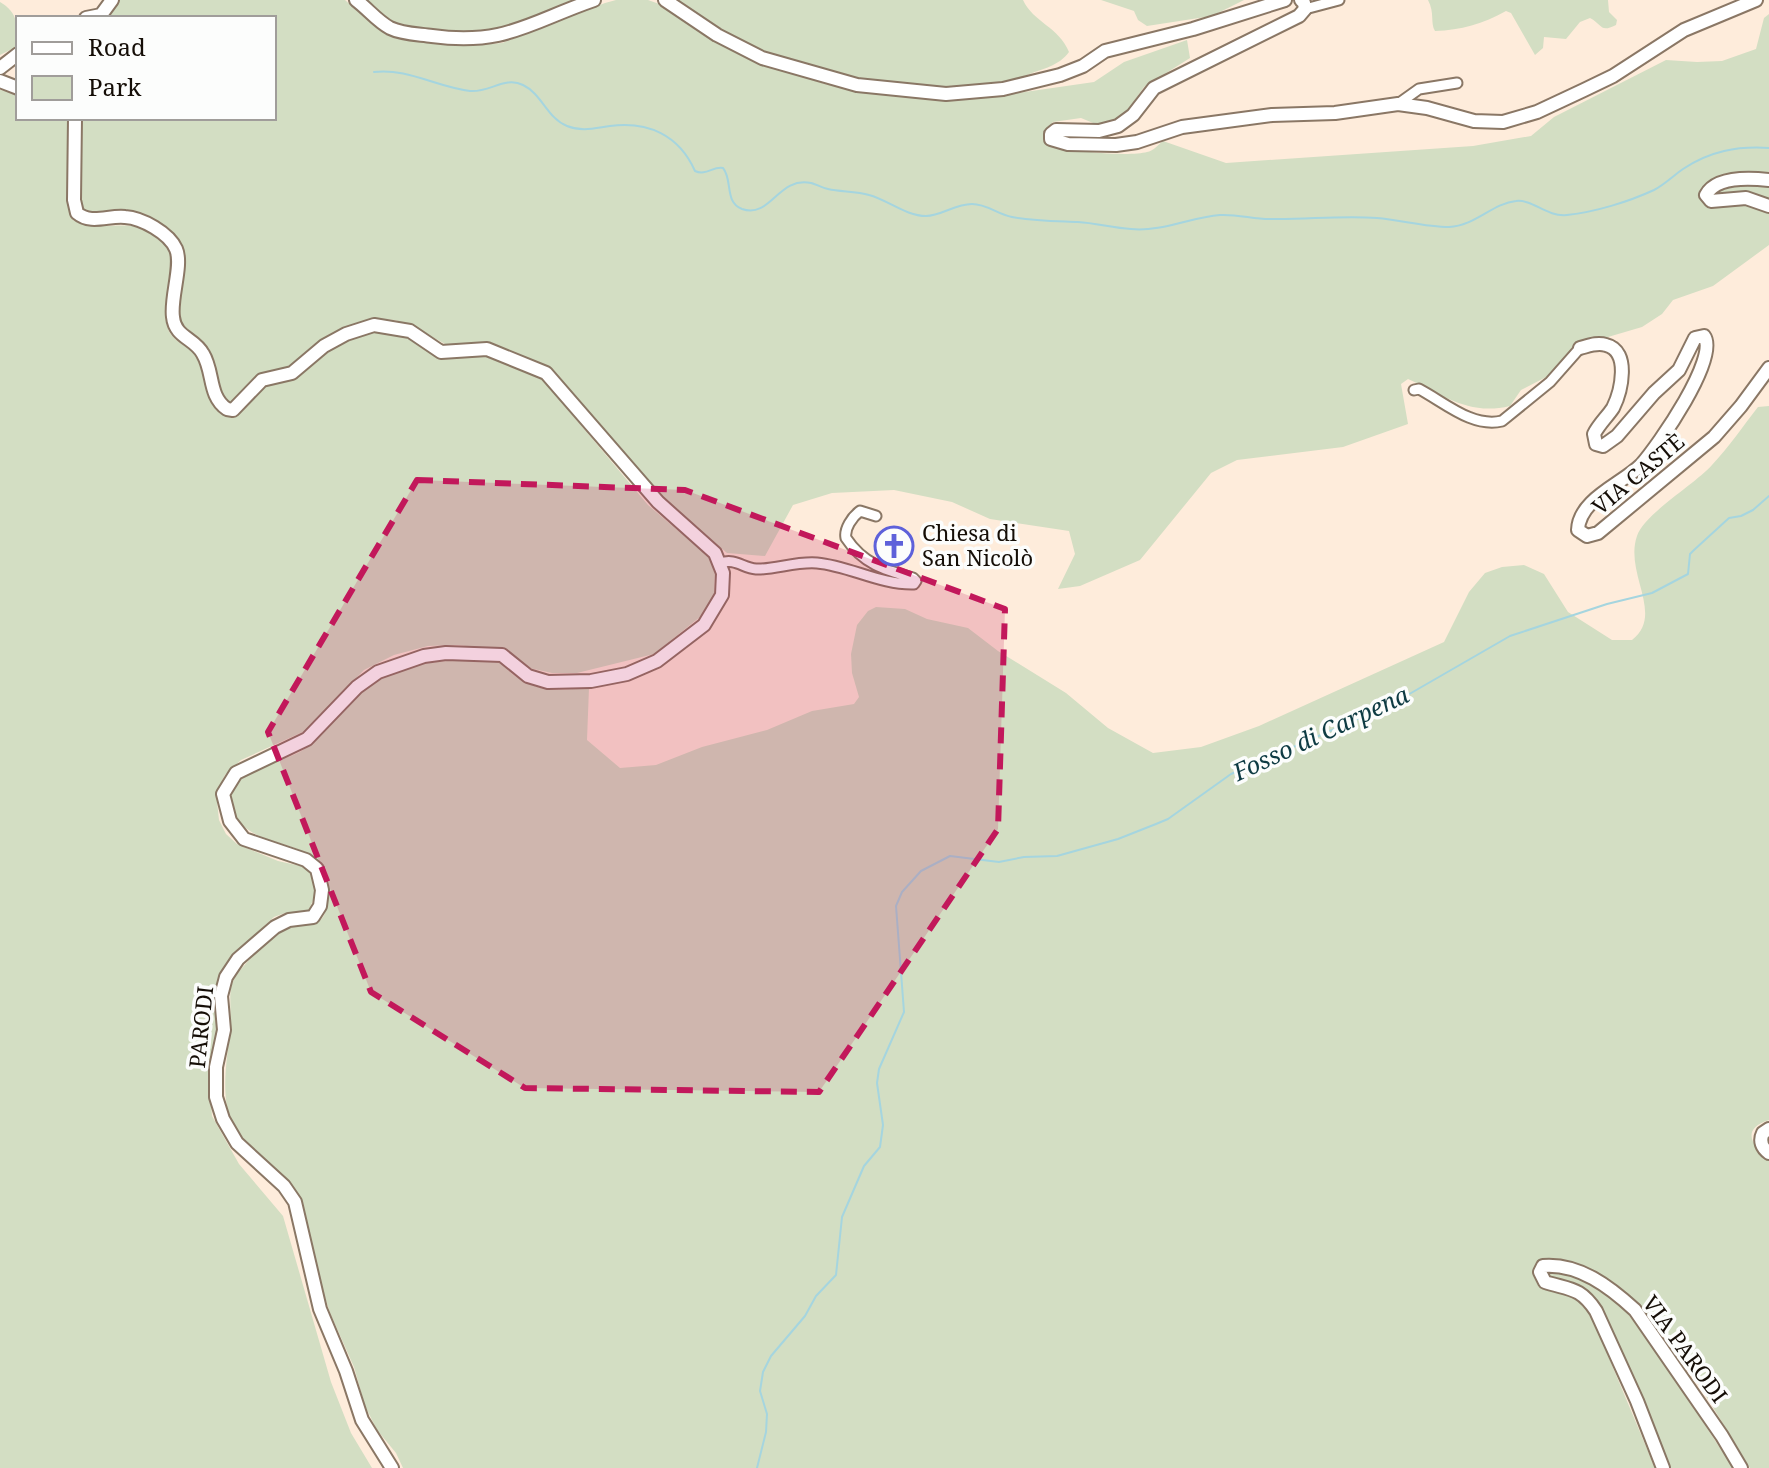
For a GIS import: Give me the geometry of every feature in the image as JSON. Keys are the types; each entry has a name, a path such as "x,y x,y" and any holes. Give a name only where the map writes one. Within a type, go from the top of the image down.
{"street":[{"path":"96,16 101,15 112,0"},
{"path":"356,0 381,23 398,31 476,39 513,32 594,0"},
{"path":"665,0 717,35 762,58 857,85 946,94 1003,89 1060,75 1083,66 1105,51 1193,29 1285,0"},
{"path":"1339,0 1303,4 1290,20 1154,88 1133,115 1118,126 1099,131 1059,129 1052,132 1050,137 1059,143 1116,145 1137,142 1182,127 1272,115 1335,113 1398,104 1427,108 1474,121 1503,122 1521,118 1613,76 1700,22 1756,0"},
{"path":"0,68 16,56"},
{"path":"1398,104 1419,89 1457,83"},
{"path":"75,120 74,200 77,213 85,219 135,219 164,234 176,249 178,260 172,300 174,326 201,350 216,398 227,409 233,410 262,380 292,373 324,346 346,334 374,325 410,331 441,352 487,349 546,373 658,502 715,553 721,563 730,560 757,569 817,563 898,584 915,583 913,578 878,568 865,560 846,538 846,530 860,511 876,516"},
{"path":"1769,180 1724,182 1712,186 1706,195 1711,201 1746,198 1769,206"},
{"name":"VIA CASTÈ","path":"1414,390 1419,389 1477,420 1494,423 1502,421 1550,382 1580,348 1606,345 1616,350 1620,360 1621,386 1610,413 1594,434 1596,444 1603,446 1621,432 1654,393 1679,370 1695,338 1704,336 1708,343 1705,361 1693,387 1646,458 1582,515 1578,530 1587,536 1598,533 1714,437 1769,368"},
{"name":"PARODI","path":"392,1468 362,1420 320,1309 295,1202 284,1186 237,1143 219,1108 216,1067 224,1030 221,996 226,977 238,959 275,927 289,920 313,917 320,906 322,890 317,869 306,860 254,844 235,831 225,810 224,789 246,766 307,739 369,678 406,660 446,653 502,655 528,676 557,683 609,679 657,661 699,630 714,613 723,588 721,563"},
{"path":"1769,1129 1763,1133 1761,1140 1763,1148 1769,1153"},
{"name":"VIA PARODI","path":"1663,1468 1596,1311 1574,1288 1543,1280 1540,1272 1543,1266 1556,1266 1589,1275 1618,1294 1635,1310 1741,1468"}],"highlighted area":[{"path":"417,480 685,490 1005,609 998,829 819,1092 525,1088 371,992 268,732"}],"green space":[{"path":"117,0 345,0 377,28 398,38 445,45 476,45 502,43 616,0 648,0 665,6 730,50 762,64 859,91 938,99 976,99 1094,82 1124,62 1187,40 1190,58 1144,87 1127,111 1114,122 1098,125 1081,118 1053,122 1045,131 1044,140 1063,148 1125,154 1149,151 1163,141 1226,163 1473,146 1531,136 1554,117 1666,60 1722,61 1756,49 1764,18 1769,14 1769,245 1713,286 1673,300 1662,314 1642,327 1590,340 1550,375 1521,390 1510,406 1469,406 1408,379 1401,384 1408,424 1343,447 1237,460 1211,473 1140,560 1080,586 1058,589 1075,554 1069,531 990,519 952,502 894,490 832,493 793,505 765,556 727,553 663,498 548,366 487,343 447,345 395,320 373,319 354,324 319,342 289,367 260,374 230,404 221,397 208,351 181,324 178,299 182,254 175,236 166,228 135,213 91,213 82,209 81,120 276,120 276,16 104,16"},
{"path":"365,0 573,0 504,27 450,32 398,25"},
{"path":"677,0 1023,0 1033,14 1059,36 1069,52 1050,66 996,83 923,87 884,83 808,67 774,56 727,33"},
{"path":"1101,0 1244,0 1212,16 1147,26 1138,20 1134,11"},
{"path":"1428,0 1608,0 1609,12 1617,20 1616,25 1604,28 1590,18 1580,22 1566,39 1544,37 1543,48 1535,55 1511,13 1506,11 1463,28 1435,31"},
{"path":"0,2 14,15 16,47 0,55"},
{"path":"0,90 16,92 16,120 69,120 67,203 73,220 93,226 136,226 157,235 166,244 171,267 166,304 168,329 198,358 212,402 222,414 233,416 264,386 294,378 328,349 372,332 407,335 441,358 484,356 542,379 648,505 709,557 715,574 714,594 705,613 654,654 577,673 552,673 529,668 506,650 456,645 428,646 394,655 364,670 305,731 241,760 225,775 216,792 219,820 226,834 237,844 278,861 305,867 312,875 314,898 308,912 274,917 236,952 218,978 213,999 217,1031 208,1065 212,1116 239,1164 283,1216 331,1382 351,1433 372,1468 0,1468"},
{"path":"1769,406 1769,1120 1755,1128 1752,1138 1757,1149 1769,1160 1769,1468 1750,1468 1678,1354 1632,1300 1608,1279 1583,1266 1541,1260 1534,1274 1537,1280 1546,1287 1576,1297 1591,1315 1655,1468 403,1468 365,1406 354,1367 320,1282 303,1206 285,1180 239,1133 227,1107 225,1075 233,982 242,967 279,933 294,926 318,922 326,911 328,895 328,876 320,862 308,853 257,835 243,826 234,813 230,798 231,787 239,777 256,767 303,750 360,692 382,676 422,664 466,660 501,662 516,677 541,688 589,688 587,740 620,768 656,765 702,747 767,730 812,711 854,704 859,697 852,673 851,654 857,625 868,611 876,607 905,609 927,619 968,628 998,651 1066,693 1108,728 1153,753 1201,747 1259,726 1444,642 1469,592 1485,573 1502,567 1524,565 1544,574 1568,612 1612,640 1632,640 1641,630 1645,618 1634,550 1641,527 1712,465 1758,407"},
{"path":"1546,1271 1579,1277 1614,1298 1686,1396 1733,1468 1670,1468 1602,1308 1584,1289 1548,1277"}],"waterway":[{"path":"374,72 410,75 470,91 516,83 530,89 554,117 567,126 583,129 624,125 661,133 680,148 695,171 723,168 736,206 752,210 768,203 790,186 811,183 828,189 869,195 926,216 972,204 1007,216 1131,229 1226,215 1269,219 1364,217 1449,227 1467,223 1499,206 1516,201 1559,215 1600,209 1654,190 1683,169 1714,154 1735,149 1769,148"},
{"name":"Fosso di Carpena","path":"757,1468 766,1432 767,1414 760,1391 763,1372 771,1356 805,1316 816,1296 836,1275 842,1217 864,1166 880,1147 883,1125 877,1083 879,1069 904,1012 896,906 902,892 921,871 950,856 999,862 1024,857 1057,856 1118,839 1168,819 1231,774 1392,704 1510,636 1607,604 1652,593 1688,574 1690,554 1694,550 1729,518 1753,510 1769,496"}],"place":[{"name":"Chiesa di San Nicolò","path":"894,546"}]}
